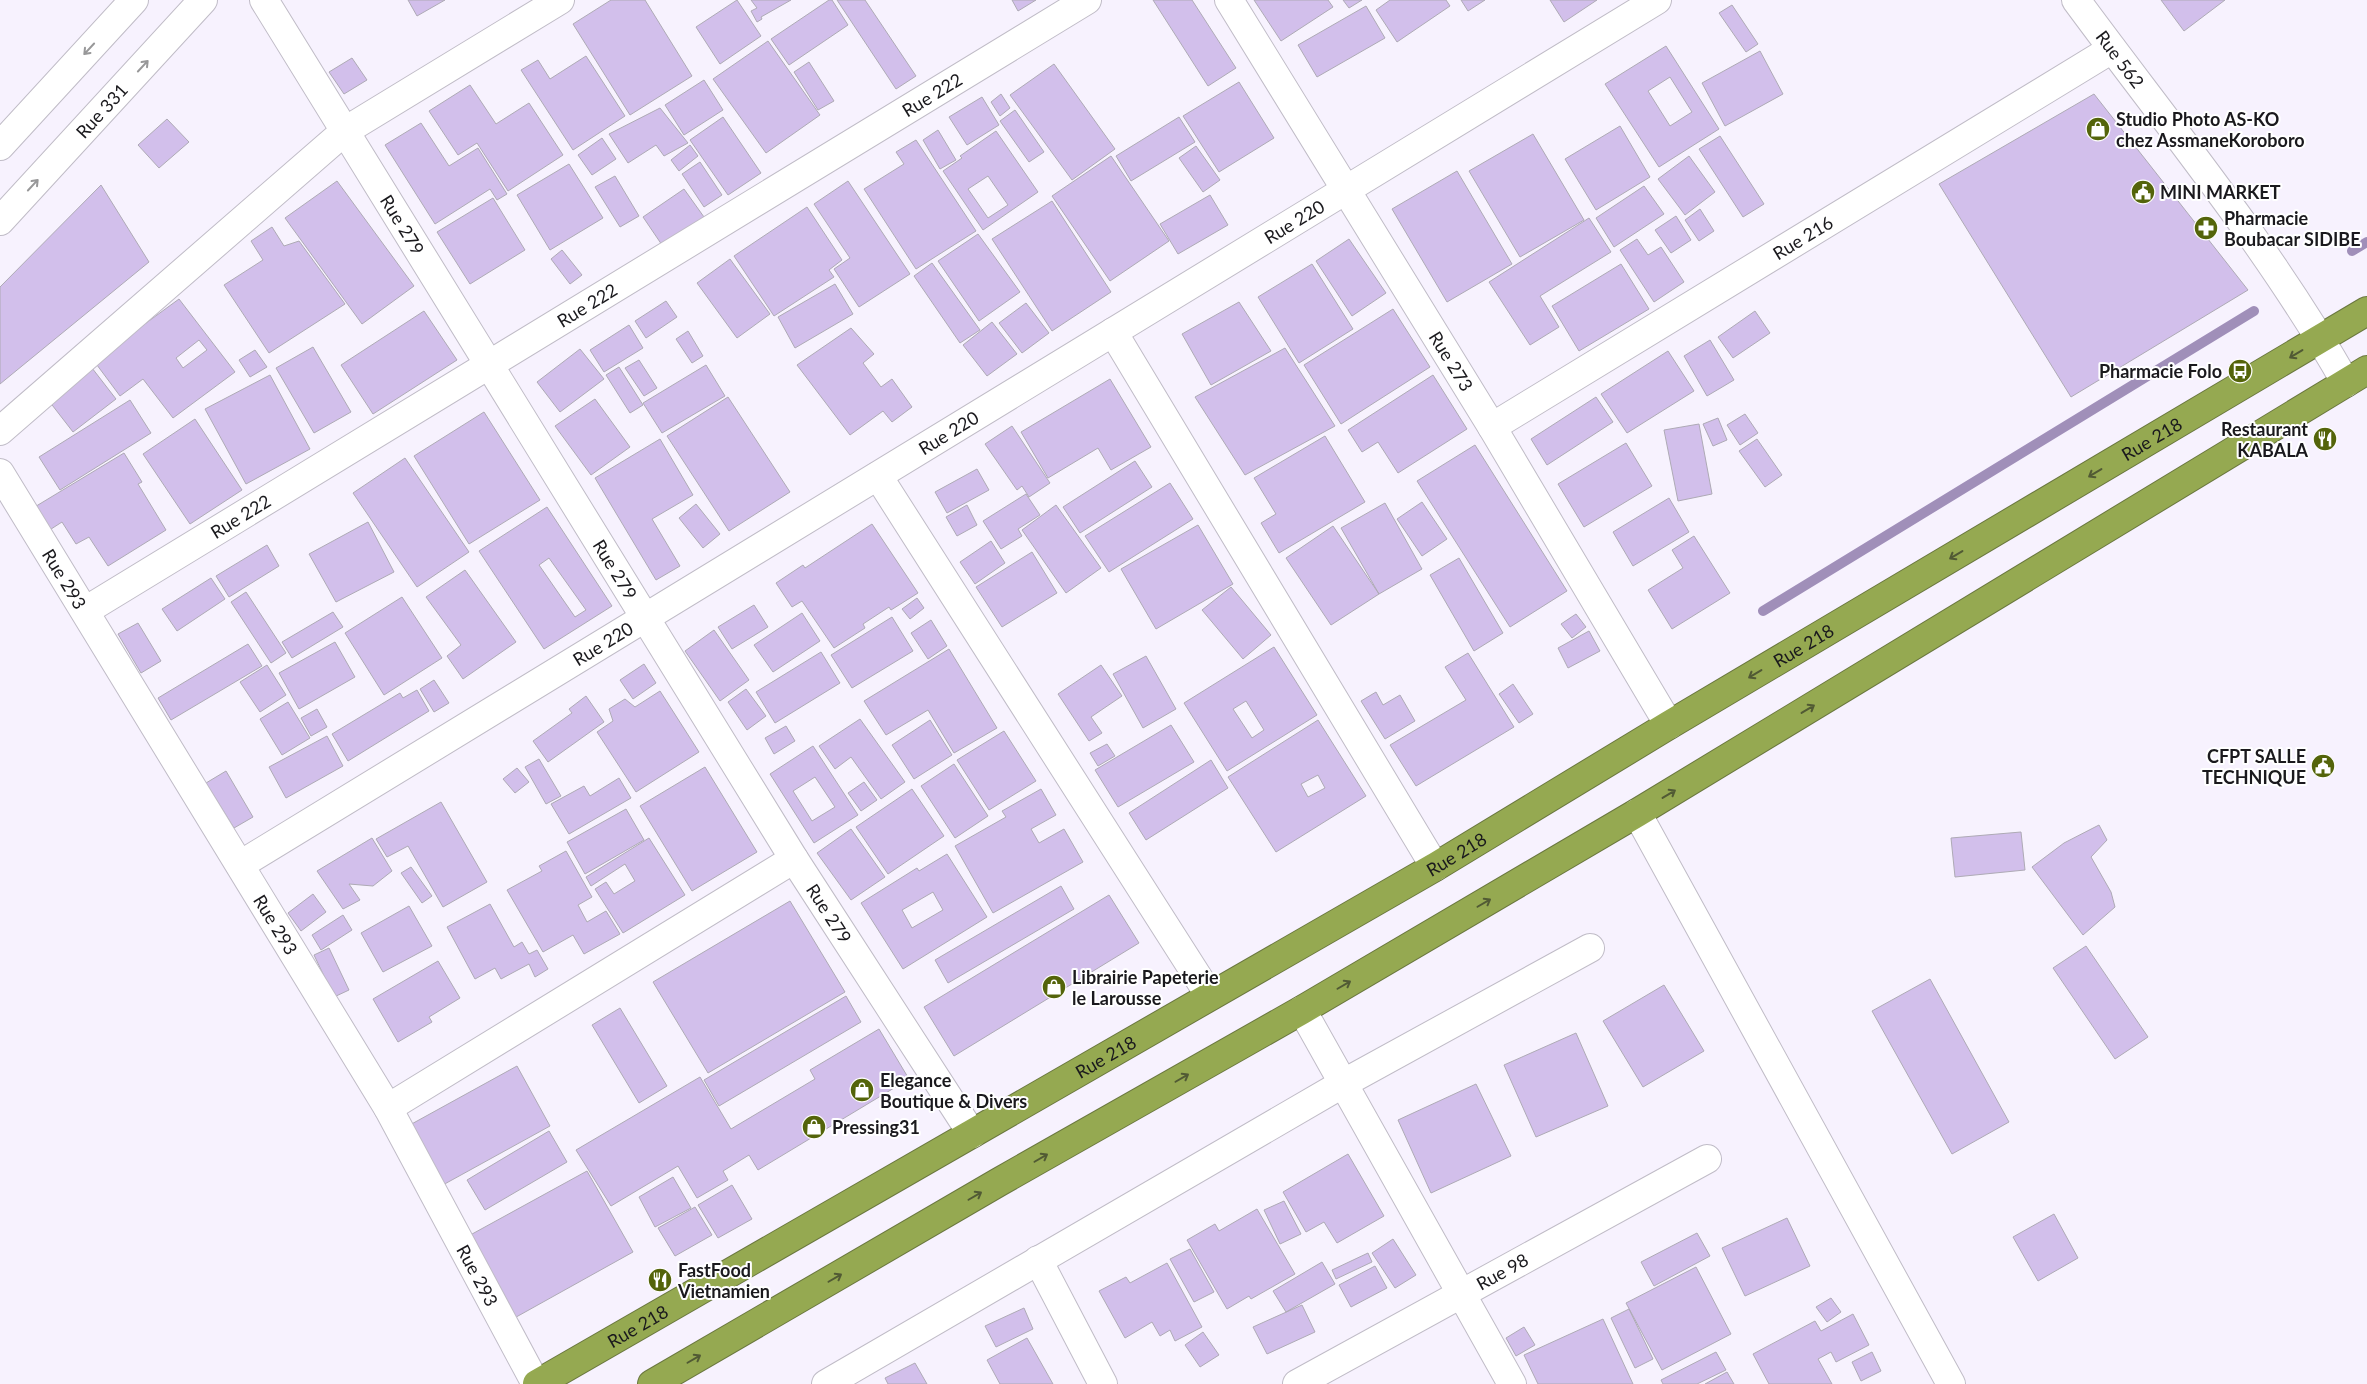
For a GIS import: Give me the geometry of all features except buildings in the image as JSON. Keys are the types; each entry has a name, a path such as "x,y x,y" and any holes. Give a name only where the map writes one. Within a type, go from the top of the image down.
{"highway":[{"name":"Rue 218","path":"536,1384 1435,867 1669,725 2367,311"},
{"path":"652,1384 1007,1177 1302,1010 1637,813 2356,376"}],"street":[{"path":"0,146 134,0"},
{"name":"Rue 331","path":"0,221 203,0"},
{"name":"Rue 279","path":"264,0 794,859 972,1134"},
{"path":"0,431 345,131 560,0"},
{"name":"Rue 222","path":"85,610 1087,0"},
{"name":"Rue 273","path":"1229,0 1492,427 1669,725"},
{"name":"Rue 220","path":"240,866 1657,0"},
{"name":"Rue 562","path":"2076,0 2246,228 2321,339 2356,376"},
{"name":"Rue 216","path":"1492,427 2112,50"},
{"path":"1113,332 1435,867"},
{"name":"Rue 293","path":"0,473 388,1108 536,1384"},
{"path":"878,476 1210,996"},
{"path":"1637,813 1952,1384"},
{"path":"388,1108 794,859"},
{"path":"826,1384 1344,1083 1590,948"},
{"path":"1302,1010 1512,1384"},
{"name":"Rue 98","path":"1298,1384 1707,1159"},
{"path":"1038,1260 1102,1384"}],"waterway":[{"path":"2352,251 2367,242"},
{"path":"1763,611 2254,311"}],"place":[{"name":"Studio Photo AS-KO chez AssmaneKoroboro","path":"2098,129"},
{"name":"MINI MARKET","path":"2143,192"},
{"name":"Pharmacie Boubacar SIDIBE","path":"2206,228"},
{"name":"Pharmacie Folo","path":"2240,371"},
{"name":"Restaurant KABALA","path":"2325,439"},
{"name":"CFPT SALLE TECHNIQUE","path":"2323,766"},
{"name":"Librairie Papeterie le Larousse","path":"1054,987"},
{"name":"Elegance Boutique & Divers","path":"862,1090"},
{"name":"Pressing31","path":"814,1127"},
{"name":"FastFood Vietnamien","path":"660,1280"}]}
